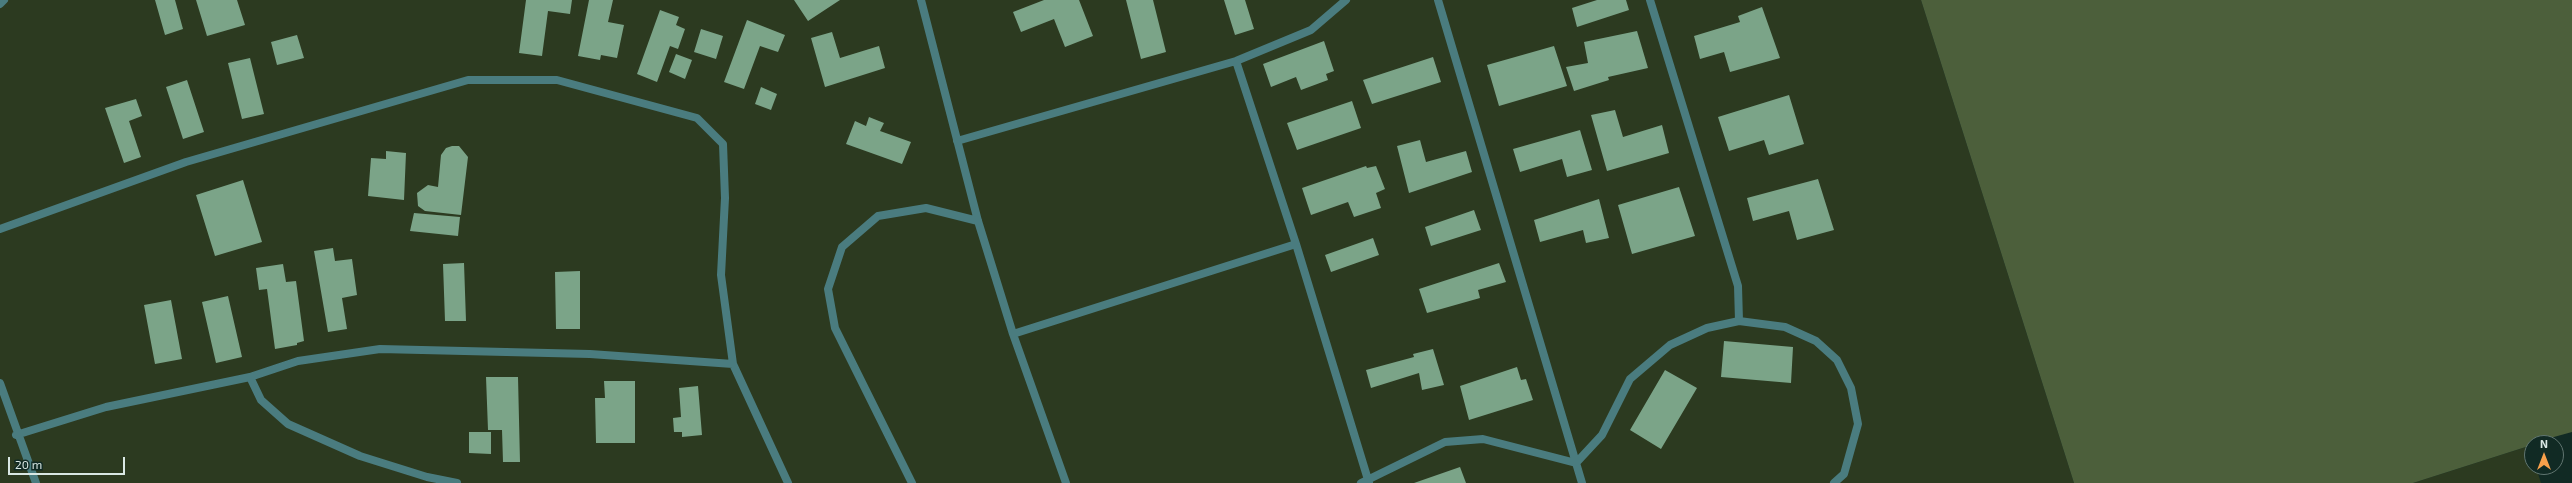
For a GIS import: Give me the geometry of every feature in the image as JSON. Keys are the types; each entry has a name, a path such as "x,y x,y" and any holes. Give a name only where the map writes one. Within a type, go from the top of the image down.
{"lane":[{"path":"0,4 4,0"},
{"path":"921,0 978,221 1013,334 1066,483"},
{"path":"957,141 1236,61 1311,30 1346,0"},
{"path":"1438,0 1582,483"},
{"path":"1650,0 1738,286 1739,320"},
{"path":"1236,61 1296,244 1366,482 1445,442 1483,439 1576,463"},
{"path":"0,229 186,162 341,115 468,80 557,80 697,118 723,144 725,198 722,275 733,364 788,483"},
{"path":"912,483 835,328 828,289 842,247 878,216 926,208 978,221"},
{"path":"1013,334 1296,244"},
{"path":"1576,463 1602,436 1630,379 1670,345 1707,328 1739,320 1785,327 1816,341 1837,360 1851,388 1858,424 1844,474 1834,483"},
{"path":"16,435 106,407 250,377 298,361 380,349 590,354 733,364"},
{"path":"250,377 261,400 288,424 360,456 427,477 457,483"},
{"path":"0,383 16,435 36,483"}],"green space":[{"path":"0,0 1921,0 2074,483 0,483"},
{"path":"1921,0 2572,0 2572,432 2561,435 2524,435 2524,448 2413,483 2074,483"},
{"path":"2524,448 2524,475 2538,475 2541,483 2413,483"}],"building":[{"path":"155,0 175,0 183,29 165,35"},
{"path":"196,0 237,0 245,25 207,36"},
{"path":"526,0 572,0 570,14 548,11 542,56 519,53"},
{"path":"589,0 613,0 608,22 624,25 617,58 601,55 600,60 578,56"},
{"path":"794,0 840,0 808,21"},
{"path":"1044,0 1079,0 1093,36 1065,47 1054,19 1021,32 1013,12"},
{"path":"1126,0 1153,0 1166,52 1141,59"},
{"path":"1224,0 1245,0 1254,29 1235,35"},
{"path":"1597,0 1626,0 1629,10 1577,27 1572,8"},
{"path":"1762,7 1780,58 1730,72 1724,52 1700,59 1694,36 1740,22 1738,16"},
{"path":"660,10 679,17 676,25 685,29 678,49 670,46 657,82 637,74"},
{"path":"747,20 785,35 778,52 760,46 744,89 724,82"},
{"path":"701,29 723,36 716,59 694,52"},
{"path":"1637,31 1648,68 1608,77 1609,80 1574,91 1566,67 1588,63 1584,42"},
{"path":"832,32 840,58 879,46 885,68 825,87 811,38"},
{"path":"297,35 304,58 277,65 271,42"},
{"path":"1324,41 1334,71 1326,74 1328,80 1301,90 1296,77 1271,87 1263,64"},
{"path":"1554,46 1567,86 1499,106 1487,65"},
{"path":"676,54 692,60 685,79 669,72"},
{"path":"1433,57 1441,82 1372,104 1363,80"},
{"path":"250,58 264,114 242,119 228,63"},
{"path":"187,80 204,132 183,139 166,87"},
{"path":"761,87 777,94 771,110 755,104"},
{"path":"1789,95 1804,144 1769,155 1764,140 1729,151 1718,117"},
{"path":"136,99 142,116 129,121 141,157 124,163 105,108"},
{"path":"1352,101 1361,128 1297,150 1287,123"},
{"path":"1615,110 1623,137 1662,125 1669,153 1607,171 1591,115"},
{"path":"869,117 884,123 880,131 911,142 902,164 846,144 855,121 866,126"},
{"path":"1580,130 1592,170 1567,177 1562,159 1520,172 1513,149"},
{"path":"1420,140 1426,162 1466,151 1472,172 1409,193 1397,146"},
{"path":"459,146 468,157 461,215 425,211 418,206 417,193 428,185 438,187 441,155 446,148"},
{"path":"386,151 406,153 404,200 368,196 371,158 386,159"},
{"path":"1366,166 1367,168 1376,166 1385,189 1376,193 1381,208 1354,217 1348,202 1311,215 1302,188"},
{"path":"1818,179 1834,230 1797,240 1789,211 1753,221 1747,198"},
{"path":"243,180 262,242 215,256 196,195"},
{"path":"1679,187 1695,236 1632,254 1618,205"},
{"path":"1599,199 1609,238 1586,243 1583,230 1540,242 1534,220"},
{"path":"1474,210 1481,230 1431,246 1425,227"},
{"path":"414,213 460,217 458,236 410,231"},
{"path":"1373,238 1379,255 1331,272 1325,255"},
{"path":"333,248 335,261 352,259 357,295 342,298 347,329 328,332 314,251"},
{"path":"464,263 466,321 445,321 443,264"},
{"path":"1499,263 1506,282 1478,290 1480,298 1427,313 1419,289"},
{"path":"283,264 286,282 296,281 304,341 297,343 297,345 275,349 267,289 259,290 256,268"},
{"path":"580,271 580,329 556,329 555,272"},
{"path":"228,296 242,357 216,363 202,302"},
{"path":"171,300 182,359 155,364 144,305"},
{"path":"1724,341 1793,347 1791,383 1721,377"},
{"path":"1433,349 1444,385 1422,390 1419,373 1371,388 1366,370 1414,357 1413,354"},
{"path":"1517,367 1521,380 1526,379 1533,400 1469,420 1460,386"},
{"path":"1665,370 1697,388 1661,449 1630,430"},
{"path":"486,377 518,377 520,462 503,462 502,430 488,430"},
{"path":"604,381 635,381 635,443 596,443 595,398 605,398"},
{"path":"698,386 702,435 682,437 682,432 674,432 673,418 681,417 679,388"},
{"path":"469,432 491,432 491,454 469,453"},
{"path":"1460,467 1466,483 1414,483"}]}
